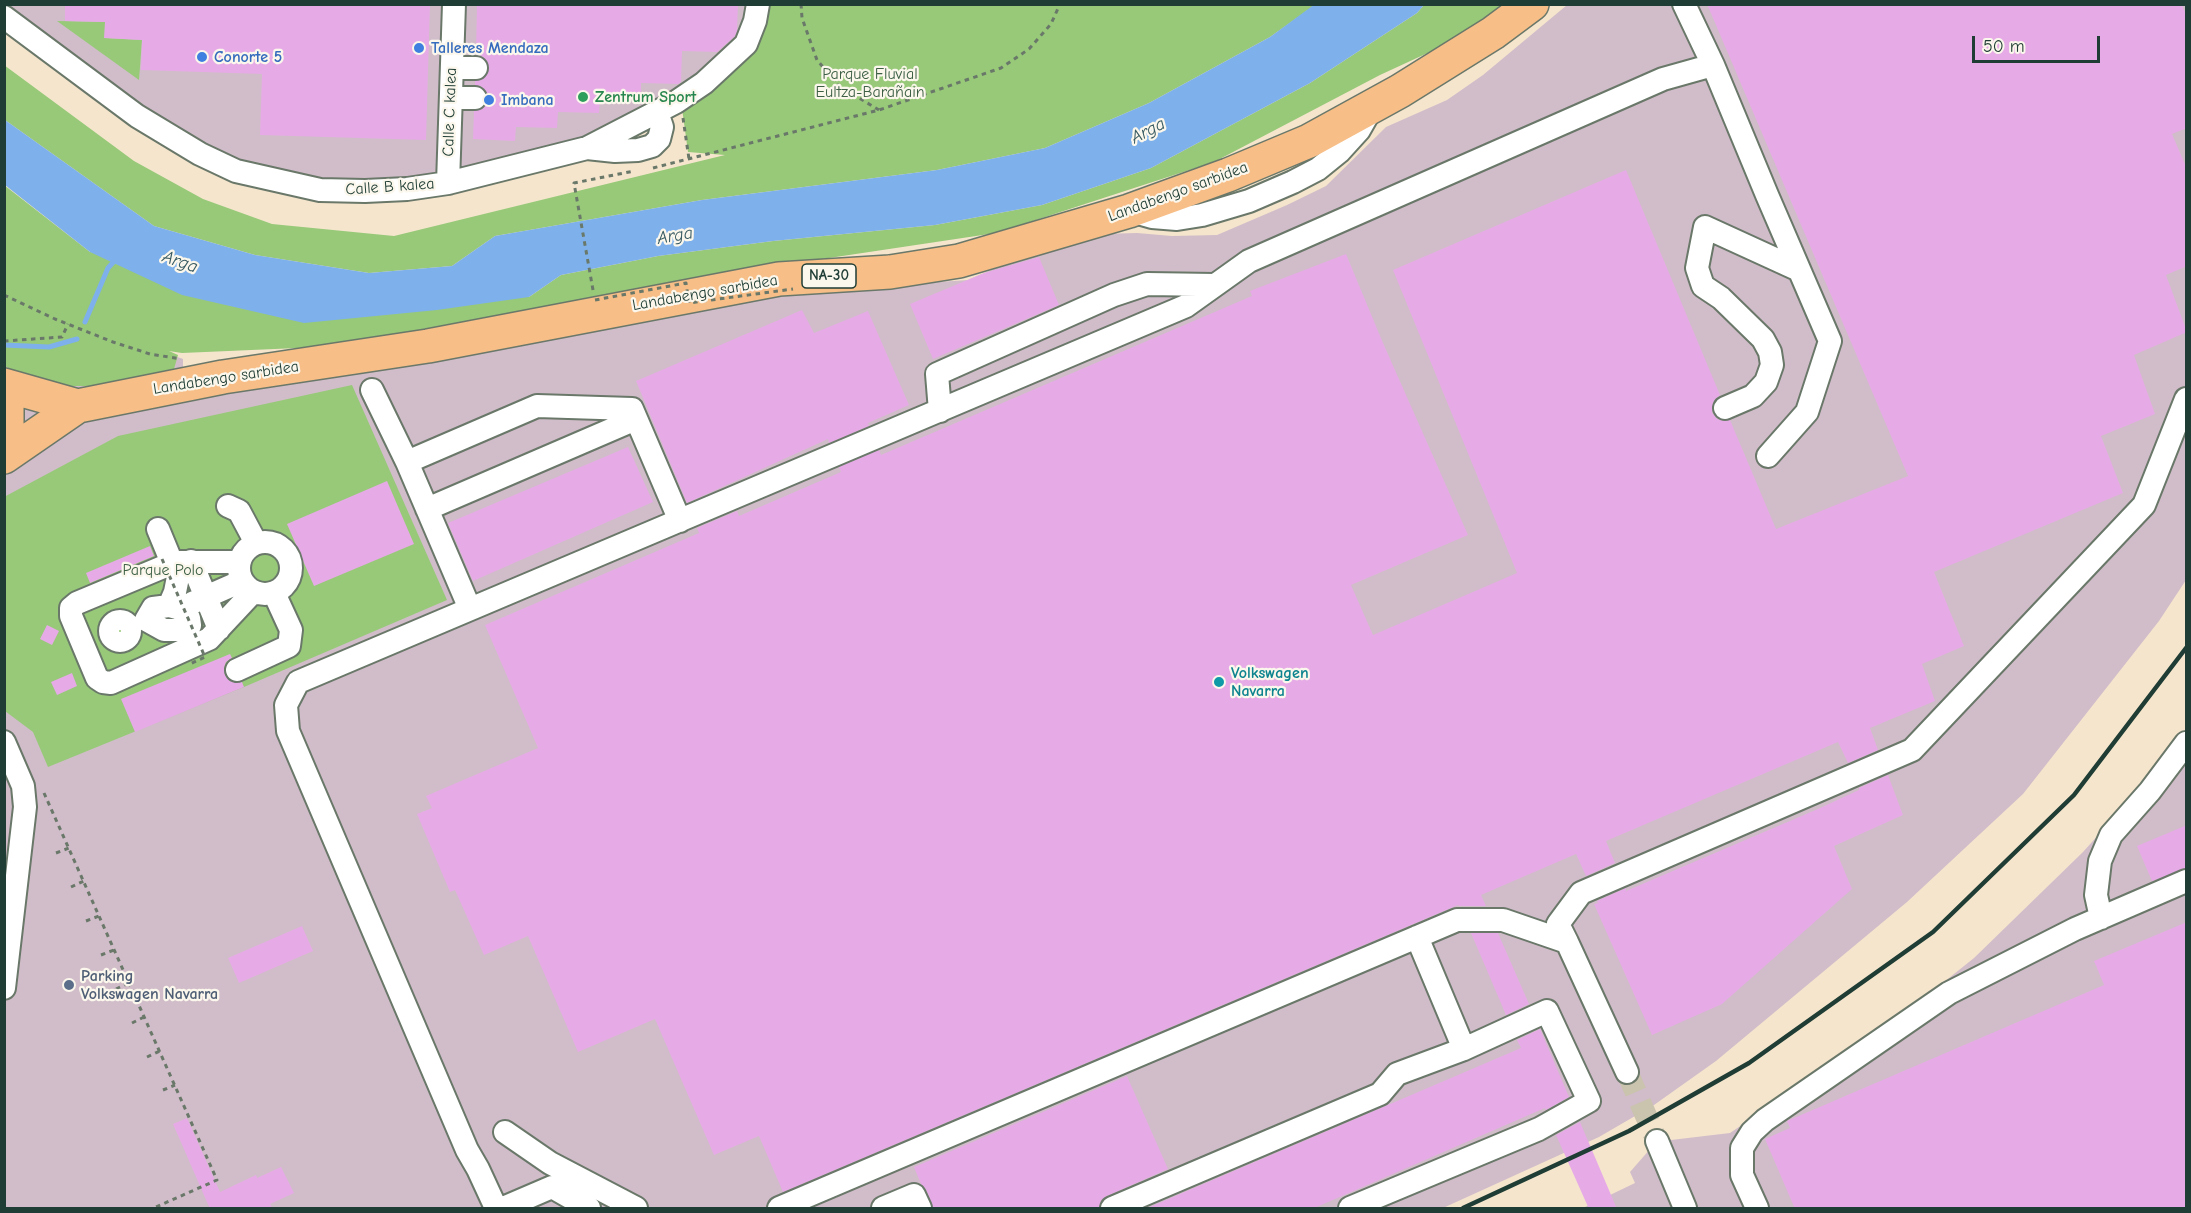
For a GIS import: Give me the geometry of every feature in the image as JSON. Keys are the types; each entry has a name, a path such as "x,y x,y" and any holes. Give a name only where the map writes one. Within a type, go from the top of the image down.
{"highway":[{"name":"Landabengo sarbidea","path":"4,457 78,406 223,378 428,346 778,279 890,272 958,261 1129,211 1228,175 1299,145 1374,105 1493,33 1532,4"},
{"name":"Landabengo sarbidea","path":"4,385 78,406"},
{"path":"4,401 7,407 7,426 4,438"}],"street":[{"name":"Calle C kalea","path":"448,183 454,4"},
{"name":"Calle B kalea","path":"4,16 137,116 200,154 236,171 320,190 365,191 407,189 448,183 587,148 657,112 704,83 746,44 755,21 758,4"},
{"path":"1684,4 1713,65 1830,341 1807,412 1768,456"},
{"path":"496,1209 462,1139 288,731 286,705 298,682 1186,306 1249,261 1663,79 1713,65"},
{"path":"452,68 476,68"},
{"path":"451,98 475,98"},
{"path":"1725,408 1753,396 1766,382 1772,365 1770,352 1763,339 1721,298 1703,286 1697,268 1705,227 1799,270"},
{"path":"940,411 937,374 1114,295 1147,284 1215,285"},
{"path":"372,390 407,462 470,609"},
{"path":"1627,1072 1558,924 1581,893 1912,750 2144,505 2187,399"},
{"path":"407,462 537,406 632,409 680,521"},
{"path":"427,509 636,419"},
{"path":"228,506 239,512 256,543"},
{"path":"158,529 175,561 205,597 219,629"},
{"path":"237,670 290,646 291,630 252,582 248,549 256,543 275,544 289,557 291,568 289,579 283,588 252,582 175,561 77,603 71,608 71,616 97,678 111,683 137,671 182,659 219,629 252,582"},
{"path":"174,607 178,572 175,561"},
{"path":"174,607 252,582"},
{"path":"103,592 131,628 182,659"},
{"path":"84,647 131,628 181,630 190,625 189,618 174,607"},
{"path":"131,628 137,671"},
{"path":"4,742 23,786 25,807 4,988"},
{"path":"2101,918 2096,895 2100,861 2110,835 2150,791 2187,742"},
{"path":"1757,1209 1742,1176 1742,1148 1752,1132 1765,1120 1949,993 2101,918 2187,881"},
{"path":"779,1209 1457,920 1503,920 1567,942"},
{"path":"1417,938 1464,1049"},
{"path":"1112,1209 1380,1094 1398,1074 1464,1049 1547,1011 1589,1101 1539,1129 1350,1209"},
{"path":"506,1132 611,1203 636,1209"},
{"path":"1657,1141 1685,1209"},
{"path":"503,1209 552,1187 589,1209"},
{"path":"883,1209 914,1196 920,1209"}],"path":[{"path":"801,4 802,18 817,60 839,86 879,110"},
{"path":"652,168 879,110 1001,68 1029,49 1051,24 1060,4"},
{"path":"682,108 689,159"},
{"path":"641,170 574,183 595,300 686,283 689,303 793,289"},
{"path":"4,295 68,324 150,354 183,359"},
{"path":"4,341 62,337 68,324"},
{"path":"175,561 205,657 182,659"},
{"path":"23,786 30,783 34,792 42,789 217,1179 156,1207"},
{"path":"56,853 69,848"},
{"path":"71,887 84,881"},
{"path":"86,921 99,916"},
{"path":"101,955 114,950"},
{"path":"116,990 129,983"},
{"path":"132,1023 144,1017"},
{"path":"147,1057 160,1051"},
{"path":"163,1090 175,1085"}],"shaded area":[{"path":"4,5 758,5 746,44 587,148 407,189 236,171 5,17"},
{"path":"1567,5 2186,5 2186,580 2159,621 2023,794 1907,902 1716,1061 1654,1105 1599,1137 1443,1208 5,1208 5,296 183,359 183,372 847,288 968,280 1036,251 1101,234 1217,235 1326,186 1386,127 1447,100 1483,75"},
{"path":"2186,732 2186,1208 1583,1208 1635,1183 1630,1172 1651,1148 1650,1142 1667,1134 1671,1140 1730,1133 1899,1018 1974,958 2083,852 2160,766"}],"green space":[{"name":"Parque Fluvial Eultza-Barañain","path":"765,5 1315,5 1270,37 1149,103 1045,148 937,170 702,200 495,236 452,266 369,273 255,255 154,226 5,120 4,65 134,161 203,199 272,224 394,236 725,155 688,152 682,108"},
{"path":"1424,5 1505,5 1471,33 1380,75 1214,162 996,233 789,264 529,312 321,347 182,353 169,351 178,355 174,369 101,386 67,386 31,381 5,366 4,185 90,252 529,297 561,275 658,256 773,241 935,225 1042,205 1151,168 1310,83 1417,13"},
{"path":"57,21 105,22 105,38 142,40 139,80"},
{"name":"Parque Polo","path":"352,385 447,600 244,687 48,767 33,732 5,711 4,497 118,436"}],"water":[{"name":"Arga","path":"1315,4 1424,5 1417,13 1310,83 1151,168 1042,205 935,225 773,241 658,256 561,275 529,297 437,310 304,323 182,295 90,252 5,185 5,120 154,226 255,255 369,273 452,266 495,236 702,200 937,170 1045,148 1149,103 1270,37"}],"building":[{"path":"65,4 430,4 426,140 260,135 262,74 141,70 142,40 104,38 105,22 65,21"},
{"path":"477,4 738,4 737,31 735,36 717,52 682,51 681,82 678,84 641,83 641,97 600,96 599,113 558,112 557,128 516,127 515,141 473,139 474,111 482,109 488,99 486,91 481,86 475,85 475,81 483,79 489,69 487,61 476,54"},
{"name":"Volkswagen Navarra","path":"1707,4 2181,4 2187,16 2187,128 2172,134 2187,169 2187,266 2166,275 2187,332 2134,355 2155,414 2101,436 2123,493 1934,572 1964,646 1922,664 1935,701 1870,728 1878,750 1848,763 1838,742 1606,841 1615,863 1586,876 1576,854 1481,895 1486,906 1458,905 783,1192 759,1136 714,1155 655,1019 578,1052 528,936 484,955 455,890 450,892 417,814 432,808 426,796 538,748 485,625 699,533 697,528 737,511 739,516 841,472 839,467 879,450 881,455 1252,296 1250,291 1346,254 1468,535 1351,585 1373,635 1517,573 1393,270 1626,170 1720,395 1714,400 1712,413 1717,419 1730,420 1776,529 1908,476"},
{"path":"1039,257 1059,305 933,359 910,304 984,273"},
{"path":"802,310 814,333 868,311 909,405 868,423 869,426 829,443 828,439 687,503 636,381"},
{"path":"628,447 653,502 473,581 448,523"},
{"path":"387,481 414,544 314,586 287,524"},
{"path":"150,546 154,556 90,583 86,573"},
{"path":"47,625 59,631 52,645 40,639"},
{"path":"230,654 232,658 226,662 225,675 230,681 242,682 244,687 135,732 121,699"},
{"path":"72,673 77,686 57,695 51,682"},
{"path":"1888,775 1903,815 1834,846 1852,889 1722,1004 1652,1035 1594,904 1626,888 1626,891 1818,809"},
{"path":"2187,825 2187,868 2152,881 2137,846"},
{"path":"2187,922 2187,1209 1795,1209 1765,1139 1790,1128 1787,1121 2104,985 2094,961"},
{"path":"302,926 313,951 239,983 228,958"},
{"path":"1471,933 1498,933 1529,1004 1506,1015"},
{"path":"1540,1029 1569,1097 1546,1110 1545,1108 1312,1209 1145,1209 1521,1048 1517,1040"},
{"path":"1127,1076 1168,1169 1107,1196 1101,1200 1099,1209 933,1209 926,1189 921,1184 914,1167"},
{"path":"187,1118 220,1192 256,1175 257,1178 281,1167 294,1193 270,1204 273,1209 210,1209 173,1124"},
{"path":"1580,1122 1617,1209 1589,1209 1556,1135"}],"waterway":[{"path":"85,322 108,268 118,257"},
{"path":"4,345 49,347 77,339"}],"tunnel":[{"path":"1627,1072 1657,1141"}],"railway":[{"path":"1463,1208 1629,1131 1749,1063 1933,932 2074,795 2186,648"}],"place":[{"name":"Talleres Mendaza","path":"419,48"},
{"name":"Conorte 5","path":"202,57"},
{"name":"Zentrum Sport","path":"583,97"},
{"name":"Imbana","path":"489,100"},
{"name":"Volkswagen Navarra","path":"1219,682"},
{"name":"Parking Volkswagen Navarra","path":"69,985"}]}
